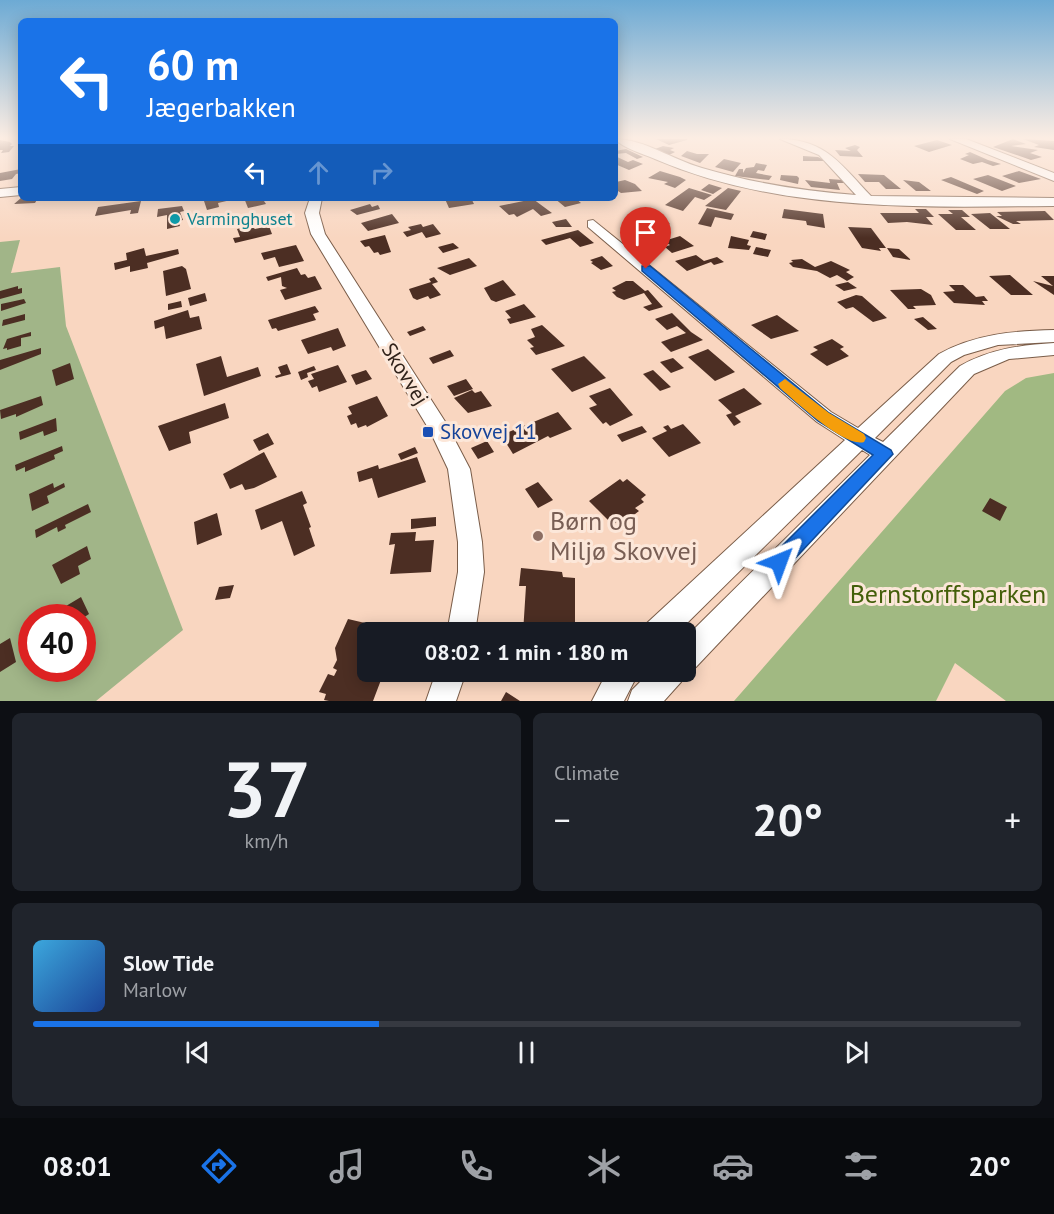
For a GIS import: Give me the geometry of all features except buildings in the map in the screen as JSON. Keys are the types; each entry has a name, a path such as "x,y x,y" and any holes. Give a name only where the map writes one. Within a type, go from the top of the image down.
{"street":[{"path":"705,172 751,185 812,196 870,202 1054,202"},
{"path":"841,172 870,202"},
{"path":"0,193 18,190"},
{"name":"Skovvej","path":"315,201 312,213 318,234 433,420 459,469 470,542 471,572 463,622"},
{"path":"593,224 824,417 885,454"},
{"path":"669,622 953,353 974,344 999,338 1054,336"},
{"path":"696,647 975,365 1009,353 1054,349"},
{"path":"441,701 448,682"},
{"path":"607,701 618,682"},
{"path":"643,701 661,682"}],"green space":[{"path":"20,240 11,273 60,267 66,326 183,630 96,701 0,701 0,242"},
{"name":"Bernstorffsparken","path":"1054,373 1054,701 1006,701 955,663 936,701 734,701 1005,391 1026,378"}],"slow traffic":[{"path":"785,384 824,417 858,438"}],"place":[{"name":"Varminghuset","path":"175,219"},
{"name":"Skovvej 11","path":"428,432"},
{"name":"Børn og Miljø Skovvej","path":"538,536"}],"route":[{"path":"646,269 824,417 885,454 779,562"}]}
